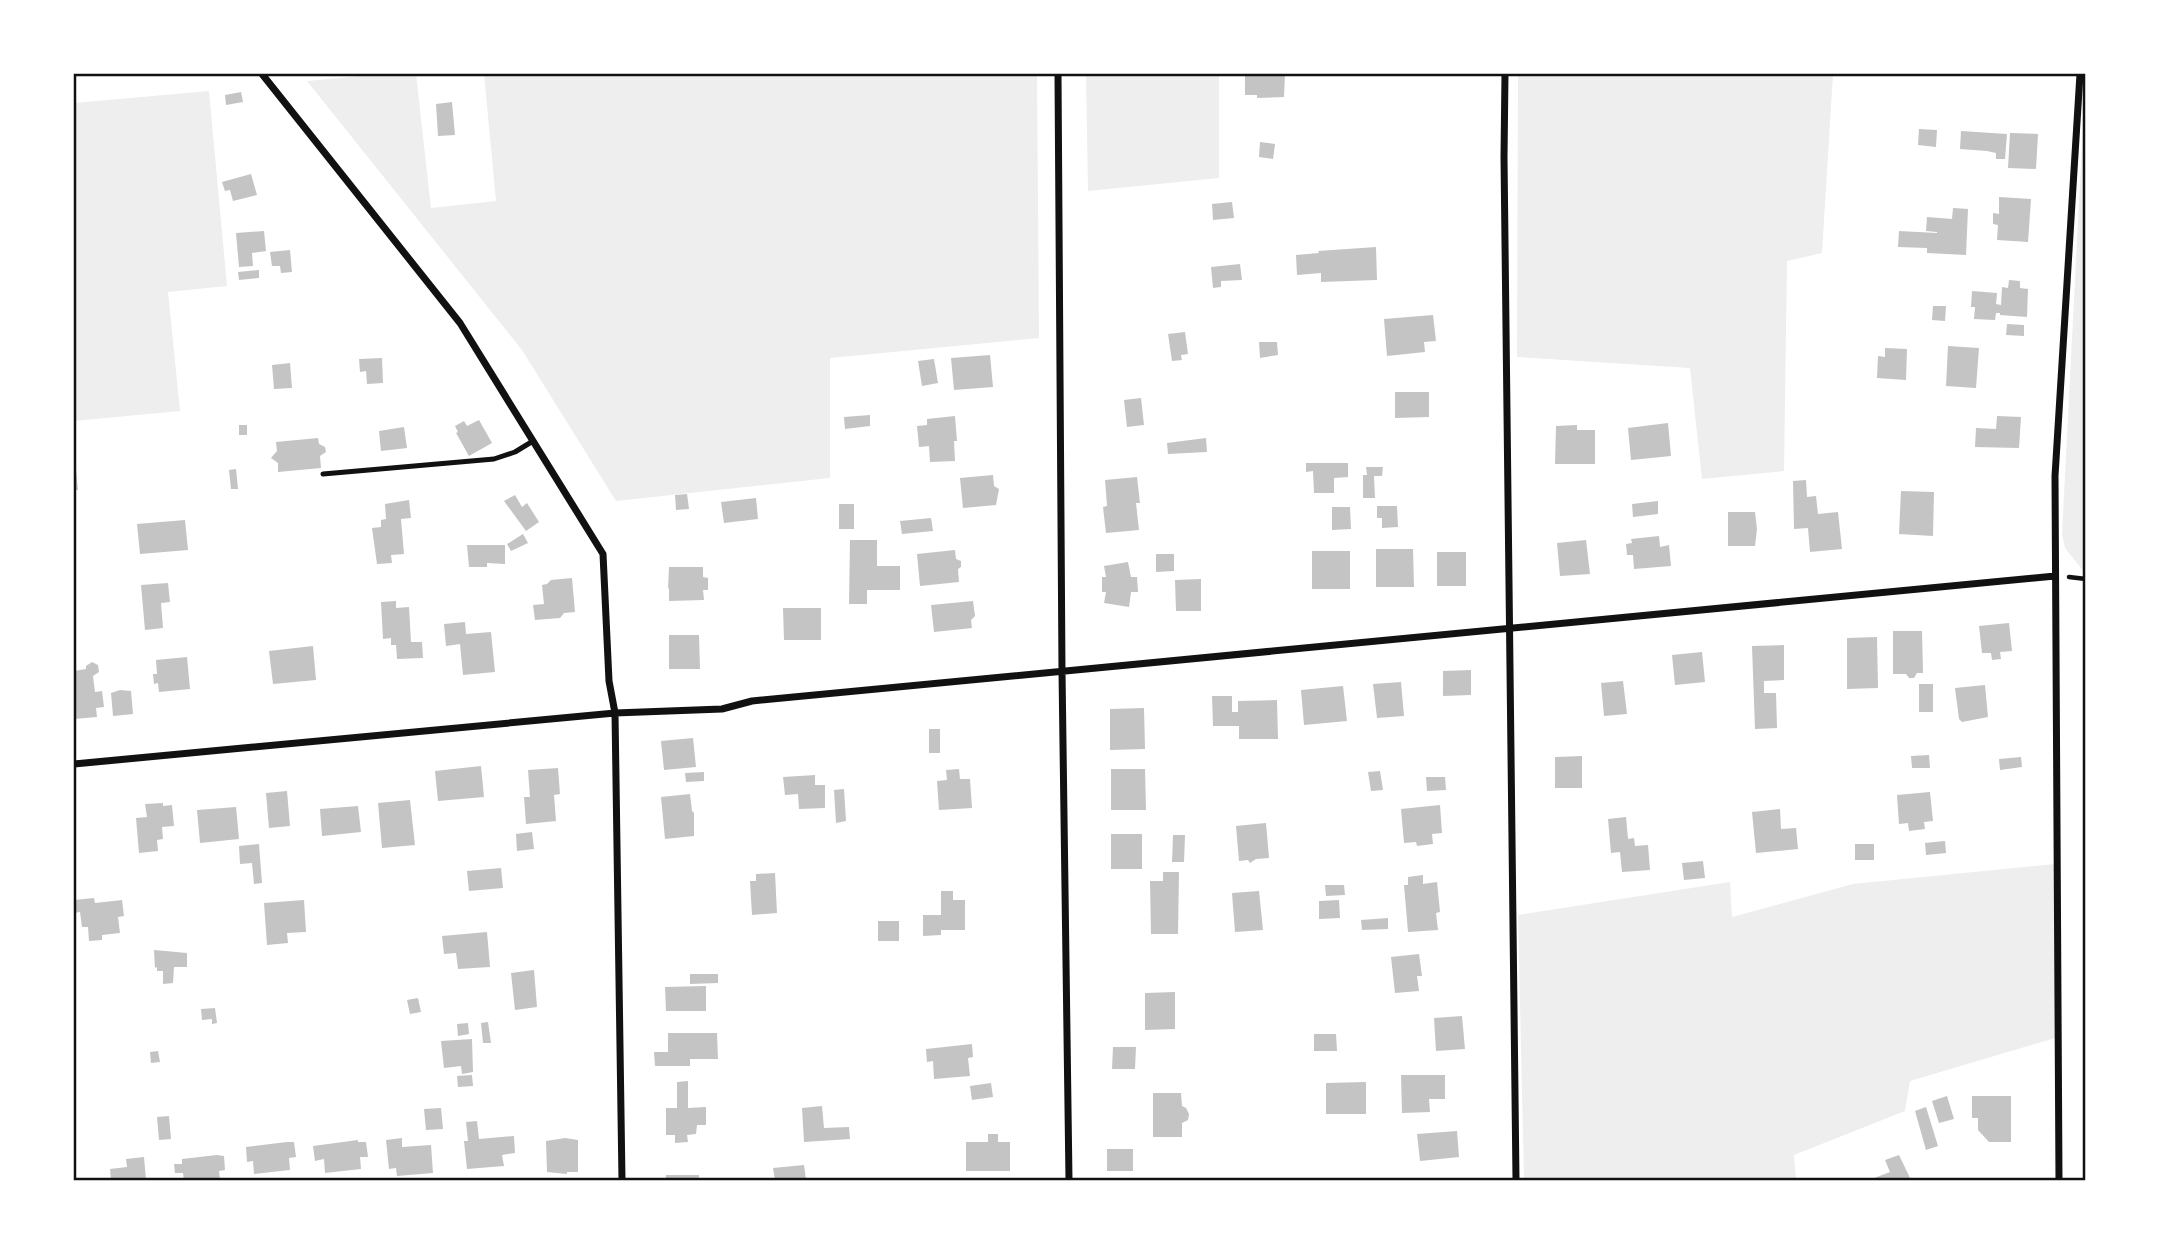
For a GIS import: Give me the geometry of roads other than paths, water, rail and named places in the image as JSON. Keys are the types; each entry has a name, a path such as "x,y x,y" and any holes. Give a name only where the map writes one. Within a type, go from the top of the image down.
{"street":[{"path":"262,74 460,323 603,554 609,681 615,713 622,1181"},
{"path":"1058,74 1069,1181"},
{"path":"1505,74 1516,1181"},
{"path":"2059,1181 2055,476 2080,74"},
{"path":"74,764 615,713 722,709 752,701 2055,576"}],"lane":[{"path":"323,474 494,459 515,452 533,441"}]}
